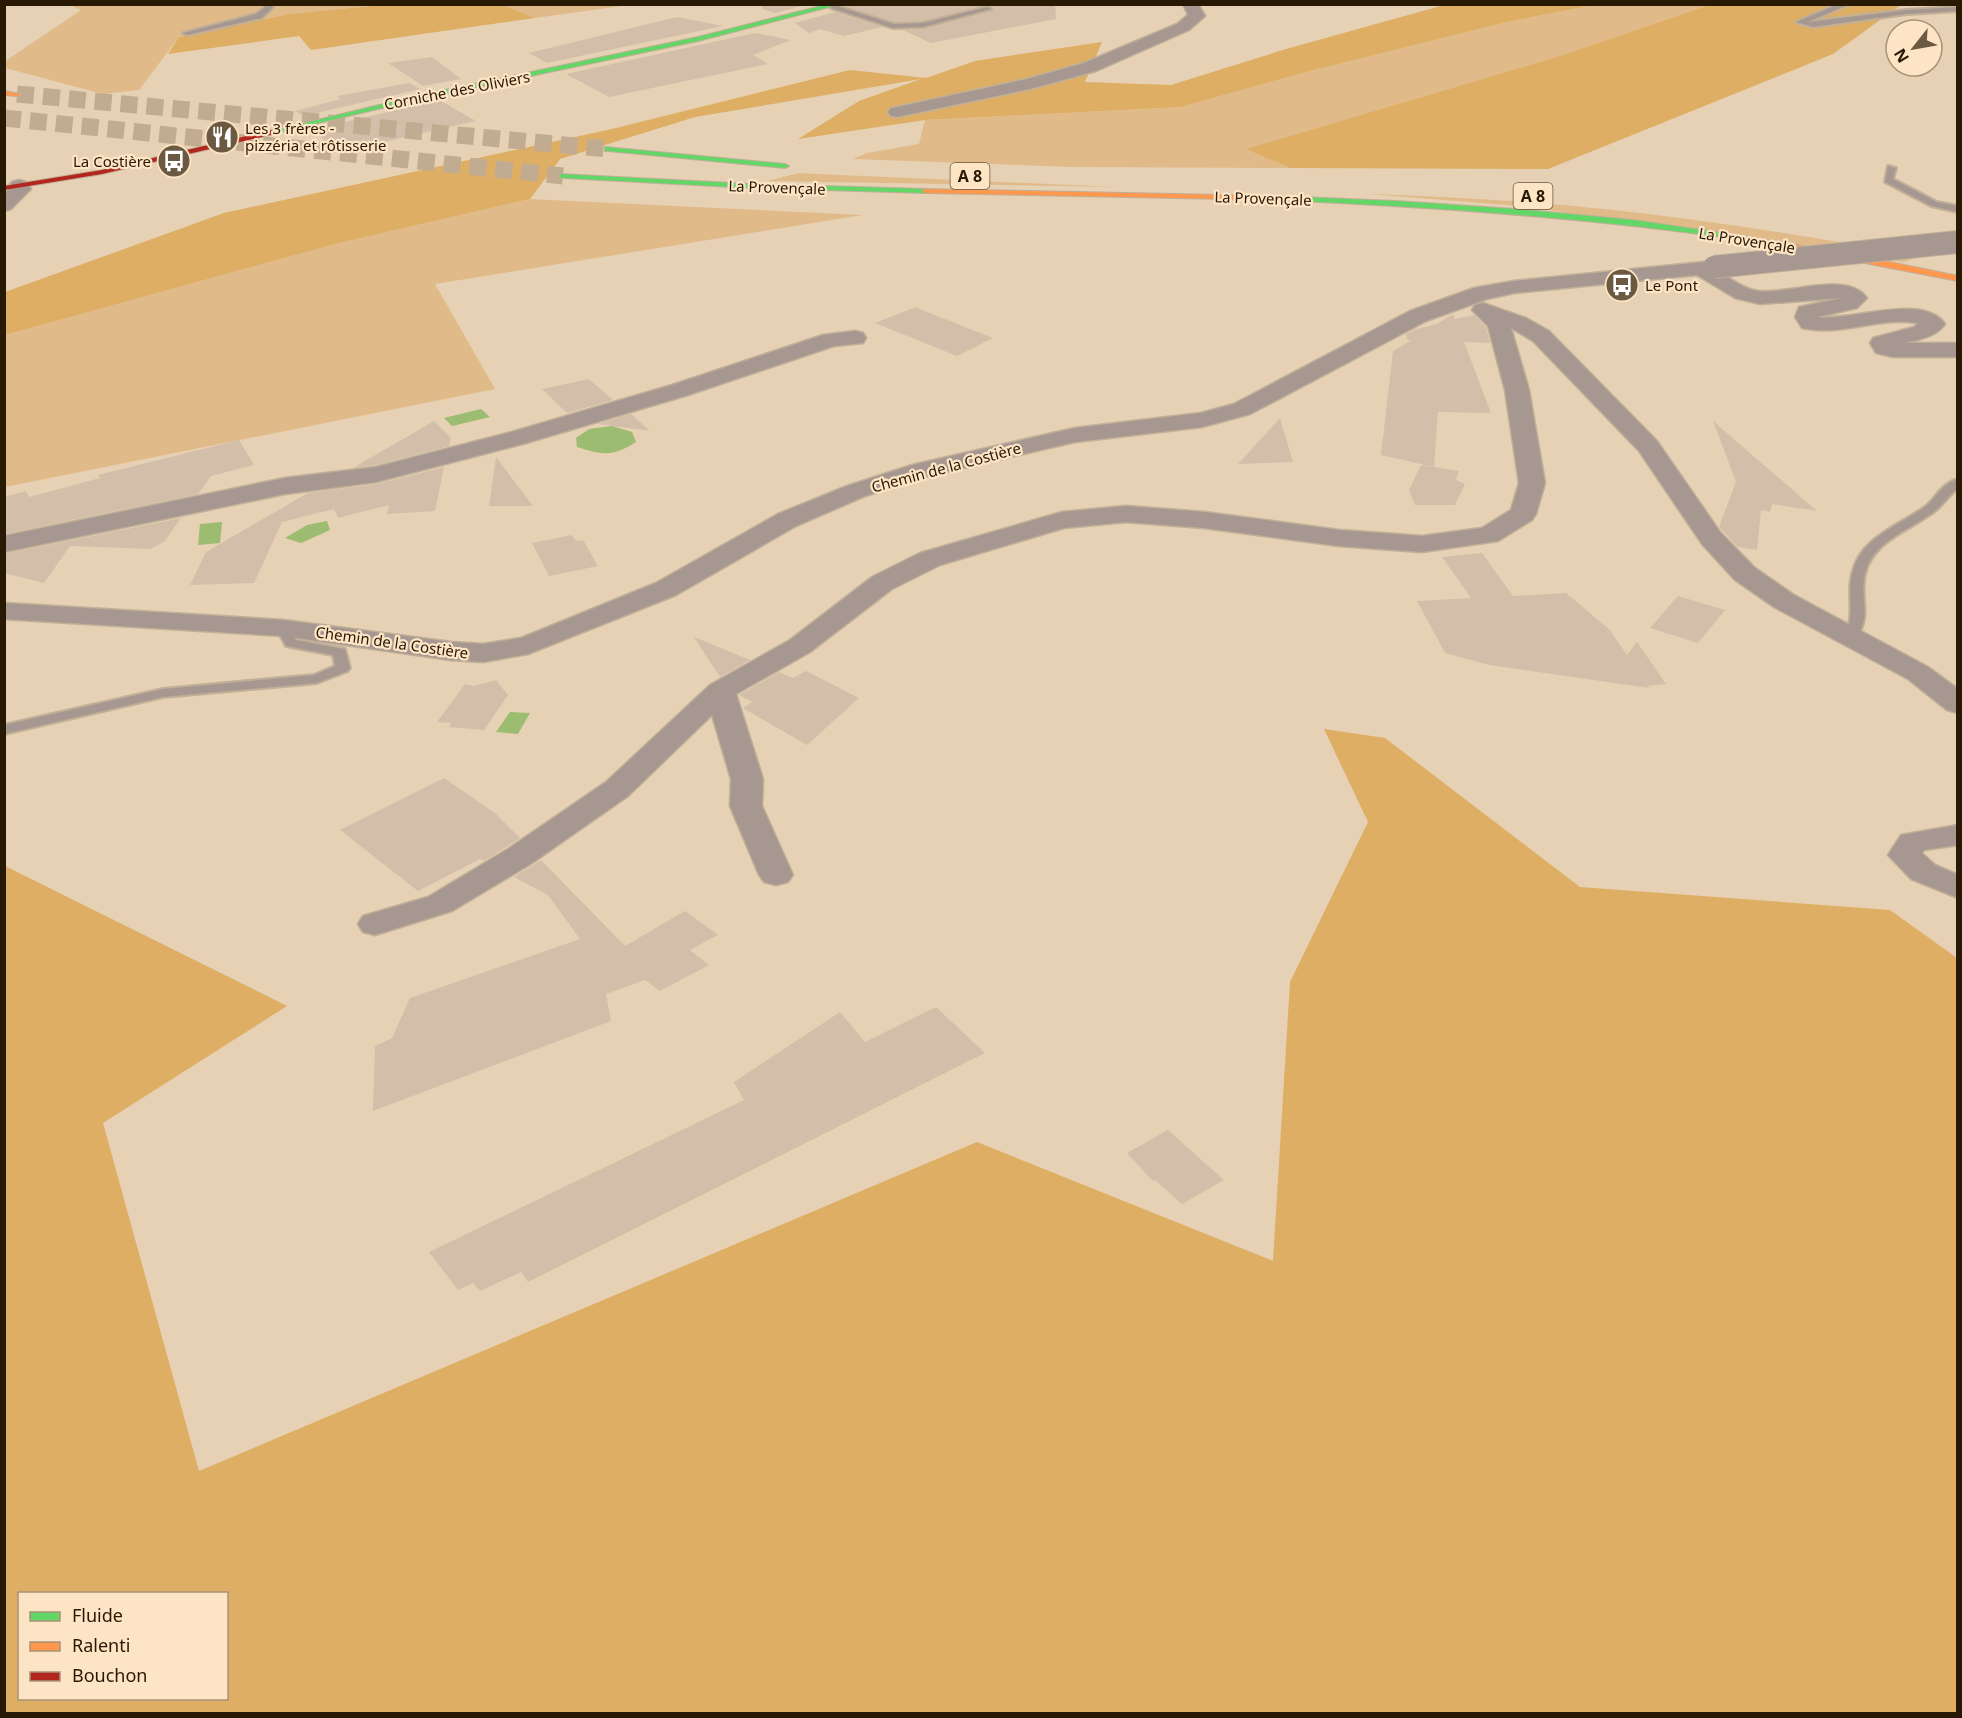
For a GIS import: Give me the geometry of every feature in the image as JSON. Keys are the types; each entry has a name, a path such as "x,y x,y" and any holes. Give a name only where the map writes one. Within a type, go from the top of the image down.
{"main road":[{"name":"Corniche des Oliviers","path":"12,187 109,171 177,156 426,95 656,51 836,5"},
{"name":"La Provençale","path":"608,149 800,167"},
{"name":"La Provençale","path":"563,176 755,186 1335,200 1497,209 1609,220 1732,237 1958,279"},
{"name":"La Provençale","path":"1171,182 1338,186"},
{"path":"1860,239 1955,249"}],"street":[{"path":"897,112 1030,84 1090,67 1183,27 1197,16 1190,4"},
{"path":"4,205 21,189 12,187"},
{"name":"Chemin de la Costière","path":"4,611 125,620 218,622 283,628 461,652 483,653 528,645 666,590 787,520 856,491 921,470 1075,435 1202,420 1242,409 1418,316 1460,300 1514,287 1707,268 1955,249"},
{"path":"1707,268 1749,296 1762,298 1824,290 1851,293 1856,298 1849,303 1807,312 1806,317 1810,323 1825,327 1897,315 1912,315 1929,320 1934,324 1922,332 1881,343 1884,348 1958,350"},
{"path":"1460,300 1518,323 1541,336 1648,446 1711,538 1745,574 1784,601 1918,673 1958,704"},
{"path":"375,924 440,904 520,856 617,789 720,692 800,646 882,583 930,559 1062,520 1126,514 1204,520 1339,538 1422,544 1489,535 1523,514 1532,483 1517,390 1499,324 1487,312"},
{"path":"4,544 285,486 376,474 517,438 680,390 822,343 855,338"},
{"path":"720,692 747,779 746,806 776,875"},
{"path":"1958,835 1913,842 1904,855 1923,872 1958,888"}],"lane":[{"path":"187,33 259,16 269,7 267,4"},
{"path":"1846,4 1800,22 1813,25 1906,12 1958,9"},
{"path":"836,5 893,26 923,25 987,9"},
{"path":"1892,168 1888,180 1934,204 1958,209"},
{"path":"1850,637 1860,621 1858,574 1864,559 1875,545 1932,507 1951,485 1958,483"},
{"path":"4,730 163,693 317,679 344,668 340,652 291,643 283,628"}],"shaded area":[{"path":"70,5 381,5 289,14 179,37 139,90 103,94 5,68 4,62 81,10"},
{"path":"381,5 503,5 535,18 311,50 299,36 168,54 179,37 289,14"},
{"path":"503,5 629,5 535,18"},
{"path":"1444,5 1593,5 1507,22 1306,72 1181,107 925,120 798,139 859,101 921,79 695,117 560,159 530,199 339,243 5,335 5,292 224,213 612,129 850,70 926,78 975,61 1102,42 1085,82 1171,85 1286,49"},
{"path":"1593,5 1709,5 1563,55 1247,149 1290,168 1074,167 853,159 867,153 919,144 925,120 1181,107 1306,72 1507,22"},
{"path":"1709,5 1901,5 1833,54 1548,169 1290,168 1246,149 1563,55"},
{"path":"799,173 819,174 1116,187 767,181"},
{"path":"1367,194 1491,200 1613,210 1767,230 1920,256 1904,262 1520,206"},
{"path":"530,199 863,215 435,284 495,389 5,487 5,335 339,243"},
{"path":"481,409 490,417 452,426 444,418"},
{"path":"612,426 632,432 636,442 621,450 607,453 577,447 576,438 589,429"},
{"path":"327,521 330,530 301,543 285,538 307,525"},
{"path":"222,522 220,543 198,545 200,524"},
{"path":"510,712 530,713 518,734 496,732"},
{"path":"1324,729 1385,738 1580,887 1890,910 1957,958 1957,1713 5,1713 5,866 287,1006 103,1123 199,1471 977,1142 1273,1261 1290,982 1368,822"}],"building":[{"path":"763,4 808,4 775,13 762,9"},
{"path":"847,4 1055,4 1056,19 931,43 903,30 924,29 992,11 993,8 986,5 923,21 894,22 847,7"},
{"path":"835,12 882,27 844,36 820,29 809,33 795,23"},
{"path":"677,17 723,26 547,63 529,53"},
{"path":"755,33 791,40 753,55 768,64 609,97 566,74"},
{"path":"432,57 461,79 423,86 388,63"},
{"path":"409,83 420,89 304,116 295,111 341,99 337,96"},
{"path":"439,100 476,121 334,153 315,129"},
{"path":"916,307 993,338 957,356 875,323"},
{"path":"1453,314 1455,319 1474,315 1486,327 1490,343 1464,342 1491,413 1438,412 1434,467 1381,455 1393,351 1412,340 1407,340 1406,334 1437,324"},
{"path":"589,379 613,400 567,413 542,389"},
{"path":"631,414 650,431 598,424"},
{"path":"1280,418 1293,462 1238,464"},
{"path":"434,421 451,438 449,446 376,465 353,468"},
{"path":"1713,421 1817,511 1772,504 1770,512 1761,510 1757,550 1738,547 1719,527 1736,482"},
{"path":"239,440 254,465 211,476 198,494 4,534 4,497 26,491 29,497 100,478 98,475"},
{"path":"496,457 533,506 489,506"},
{"path":"1421,465 1459,471 1456,480 1465,484 1455,505 1415,505 1409,490"},
{"path":"444,467 435,511 387,514 389,505 338,518 334,509 282,522 254,583 190,585 206,552 308,493 377,484"},
{"path":"181,518 164,542 150,549 70,546 44,583 4,573 4,554"},
{"path":"572,535 576,541 583,540 598,566 549,576 532,543"},
{"path":"1482,553 1513,596 1566,593 1609,629 1627,655 1637,642 1666,684 1647,686 1649,688 1489,665 1445,653 1417,601 1471,598 1442,557"},
{"path":"1678,596 1725,610 1698,643 1650,628"},
{"path":"694,637 750,660 720,677"},
{"path":"806,671 859,698 807,745 743,708 752,702 739,695 779,672 793,678"},
{"path":"496,680 508,695 484,730 449,727 452,723 437,722 465,684 474,686"},
{"path":"444,778 495,813 520,838 484,861 480,859 418,891 340,830"},
{"path":"541,860 625,946 685,911 718,935 690,950 709,965 660,991 645,980 606,994 611,1021 373,1111 375,1046 392,1038 410,998 580,939 548,895 514,877"},
{"path":"936,1007 985,1053 528,1282 521,1272 480,1291 473,1283 458,1290 429,1252 744,1100 734,1082 840,1012 865,1042"},
{"path":"1168,1130 1224,1180 1182,1204 1155,1180 1153,1181 1127,1153"}],"tunnel":[{"path":"17,94 608,149"},
{"path":"4,118 563,176"}],"traffic: fast":[{"path":"276,131 416,98 698,39 838,4"},
{"path":"608,149 785,166"},
{"path":"563,176 752,186 926,191"},
{"path":"1278,198 1515,211 1633,223 1750,239"}],"traffic: slow":[{"path":"4,93 17,94"},
{"path":"926,191 1278,198"},
{"path":"1750,239 1958,279"}],"traffic: jam":[{"path":"4,188 102,172 276,131"}],"place":[{"name":"Les 3 frères - pizzéria et rôtisserie","path":"222,137"},
{"name":"La Costière","path":"174,161"},
{"name":"Le Pont","path":"1622,285"}]}
